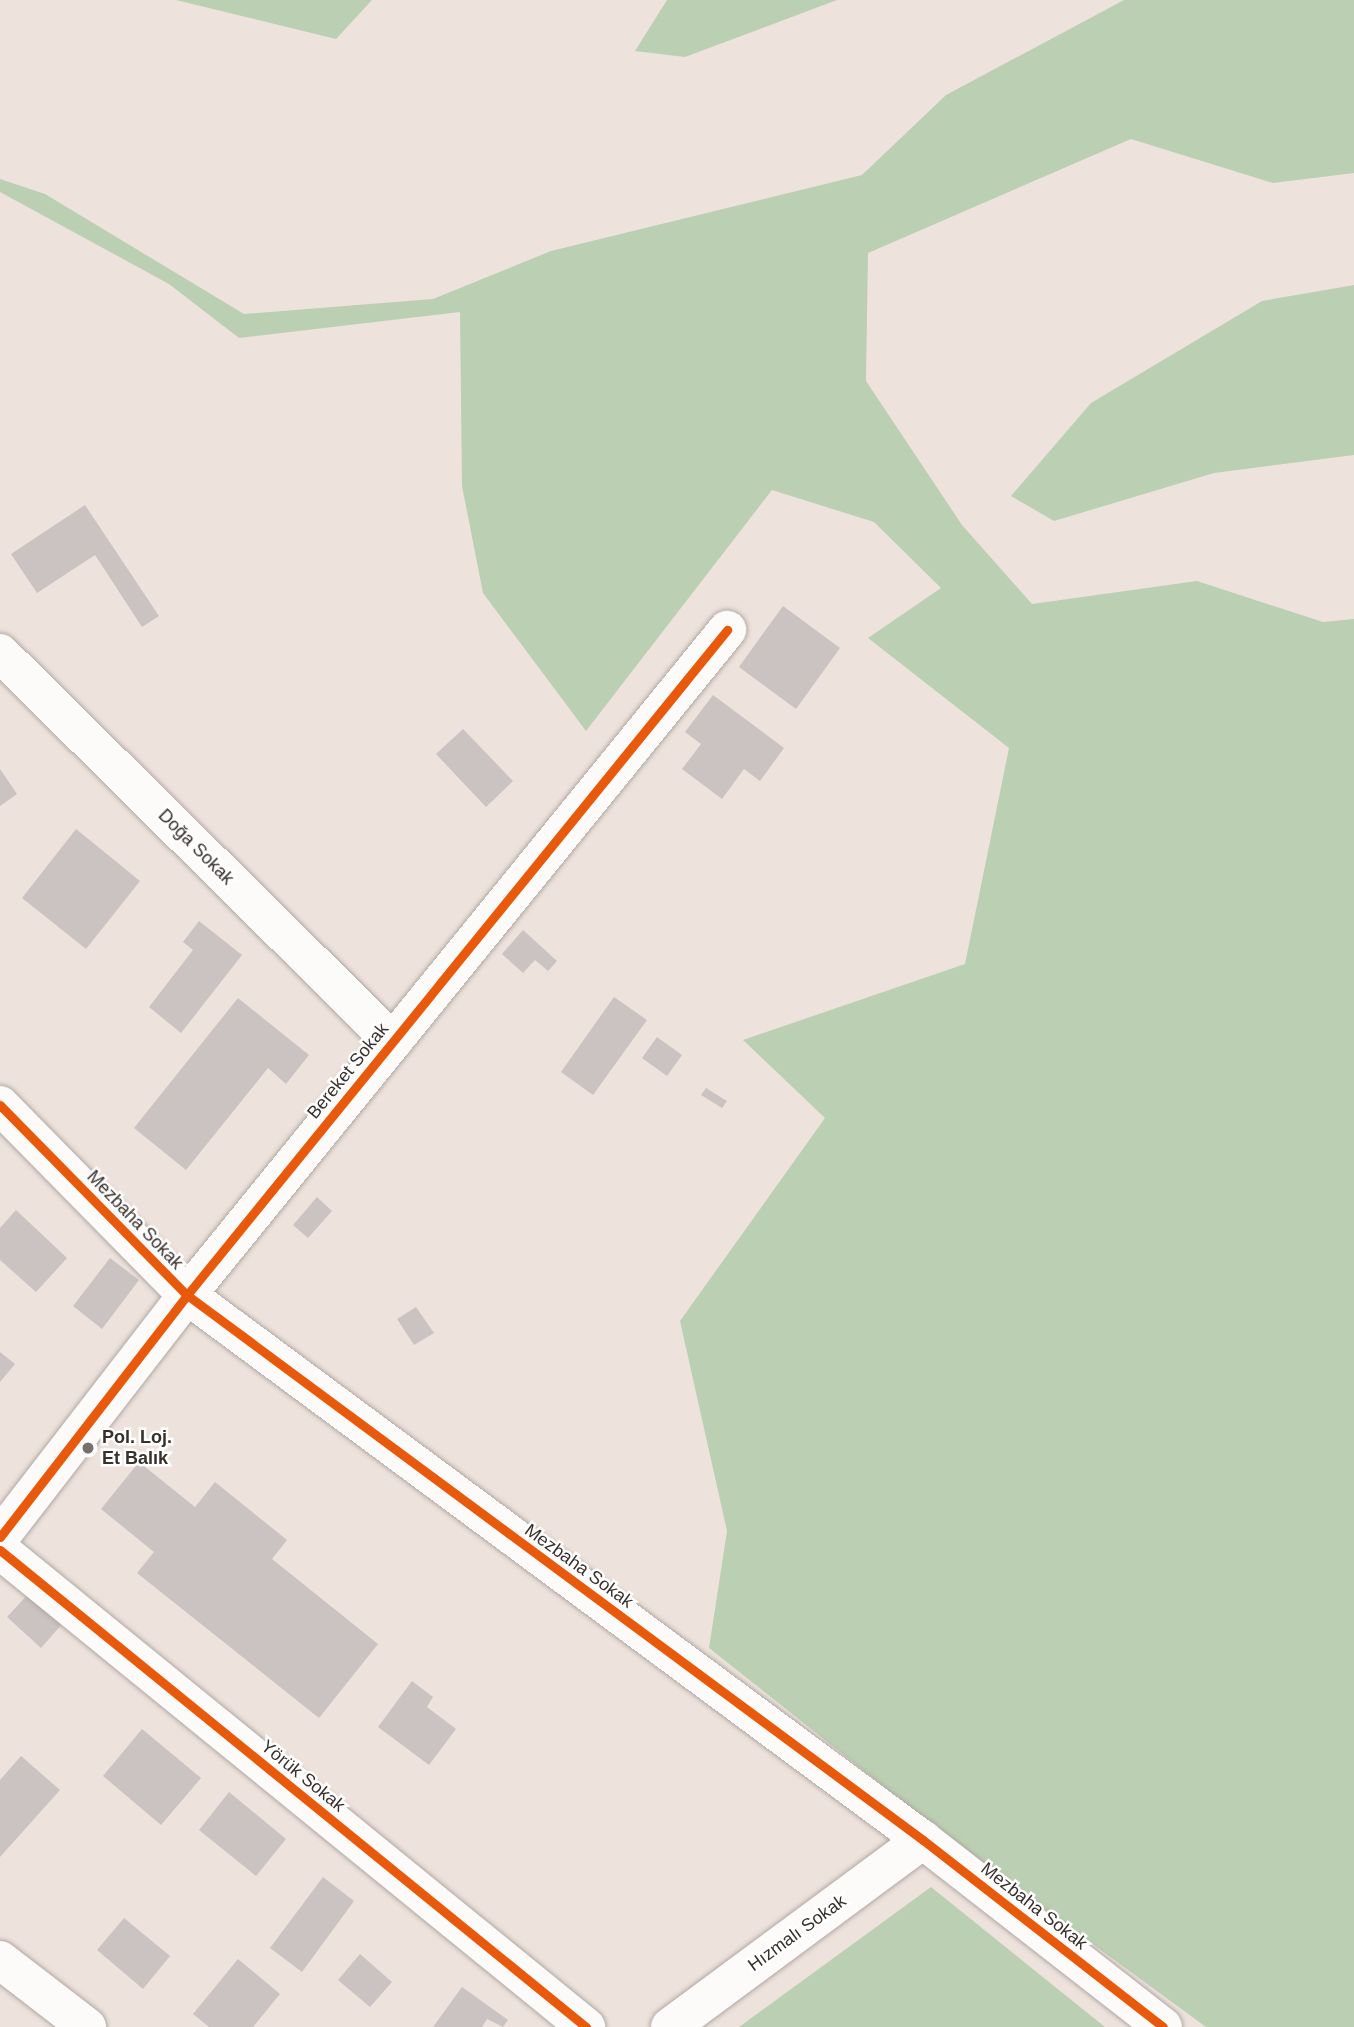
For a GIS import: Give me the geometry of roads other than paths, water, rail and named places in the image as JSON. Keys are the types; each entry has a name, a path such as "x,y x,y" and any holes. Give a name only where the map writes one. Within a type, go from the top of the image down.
{"street":[{"name":"Bereket Sokak","path":"0,1537 187,1295 727,630"},
{"name":"Doğa Sokak","path":"0,653 393,1042"},
{"name":"Mezbaha Sokak","path":"0,1105 187,1295 923,1840 1163,2027"},
{"name":"Yörük Sokak","path":"0,1550 586,2027"},
{"name":"Hızmalı Sokak","path":"670,2027 923,1840"},
{"path":"0,1960 87,2027"}],"place":[{"name":"Pol. Loj. Et Balık","path":"88,1448"}]}
